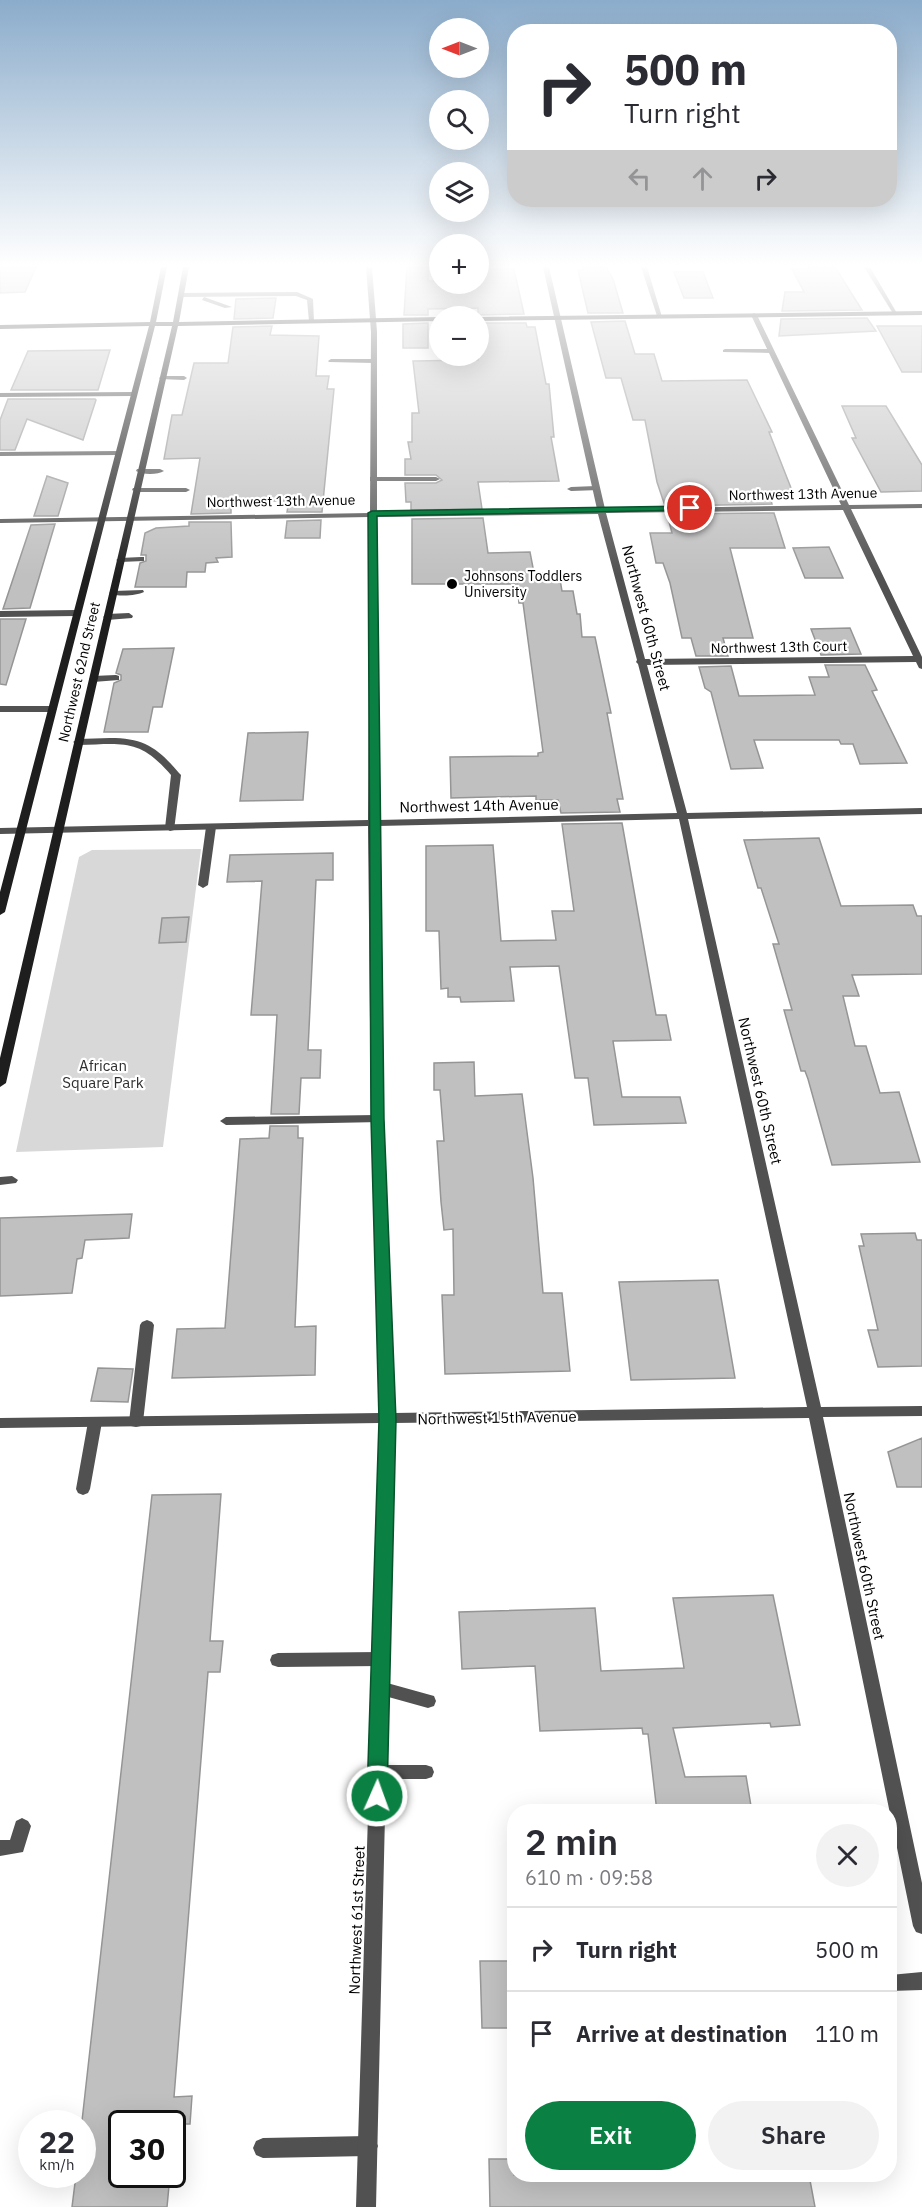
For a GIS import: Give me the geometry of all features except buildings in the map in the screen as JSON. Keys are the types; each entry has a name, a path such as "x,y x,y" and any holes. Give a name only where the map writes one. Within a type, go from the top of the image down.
{"main road":[{"name":"Northwest 62nd Street","path":"0,912 138,370"},
{"name":"Northwest 62nd Street","path":"0,1083 164,370"}],"street":[{"name":"Northwest 61st Street","path":"366,2207 387,1420 377,1119 373,824 374,370"},
{"name":"Northwest 60th Street","path":"570,370 601,509 682,817 815,1413 897,1804"},
{"path":"780,370 920,663"},
{"path":"162,378 184,378"},
{"path":"0,395 132,394"},
{"path":"0,454 117,453"},
{"path":"140,471 160,471"},
{"path":"373,480 436,479"},
{"path":"571,489 596,488"},
{"path":"136,490 186,490"},
{"name":"Northwest 13th Avenue","path":"0,521 601,509 922,506"},
{"path":"120,560 141,559"},
{"path":"113,592 140,592"},
{"path":"0,614 76,613"},
{"path":"107,616 129,616"},
{"name":"Northwest 13th Court","path":"640,662 920,663"},
{"path":"93,679 116,678"},
{"path":"0,709 52,709"},
{"path":"78,742 142,742 159,753 176,775 170,828"},
{"name":"Northwest 14th Avenue","path":"0,831 922,811"},
{"path":"203,885 211,827"},
{"path":"226,1121 377,1119"},
{"path":"136,1422 147,1325"},
{"name":"Northwest 15th Avenue","path":"0,1423 387,1420 922,1411"},
{"path":"83,1489 95,1422"},
{"path":"278,1660 381,1659"},
{"path":"380,1688 428,1701"},
{"path":"378,1772 426,1772"},
{"name":"Northwest 60th Street","path":"897,1806 922,1926"},
{"path":"0,1848 17,1847 22,1826"},
{"path":"897,1983 922,1982"},
{"path":"263,2148 368,2146"}],"green space":[{"name":"African Square Park","path":"201,849 163,1147 16,1152 79,857 92,850"}],"place":[{"name":"Johnsons Toddlers University","path":"452,584"}],"route":[{"path":"377,1796 387,1420 377,1119 372,513 690,508"}]}
